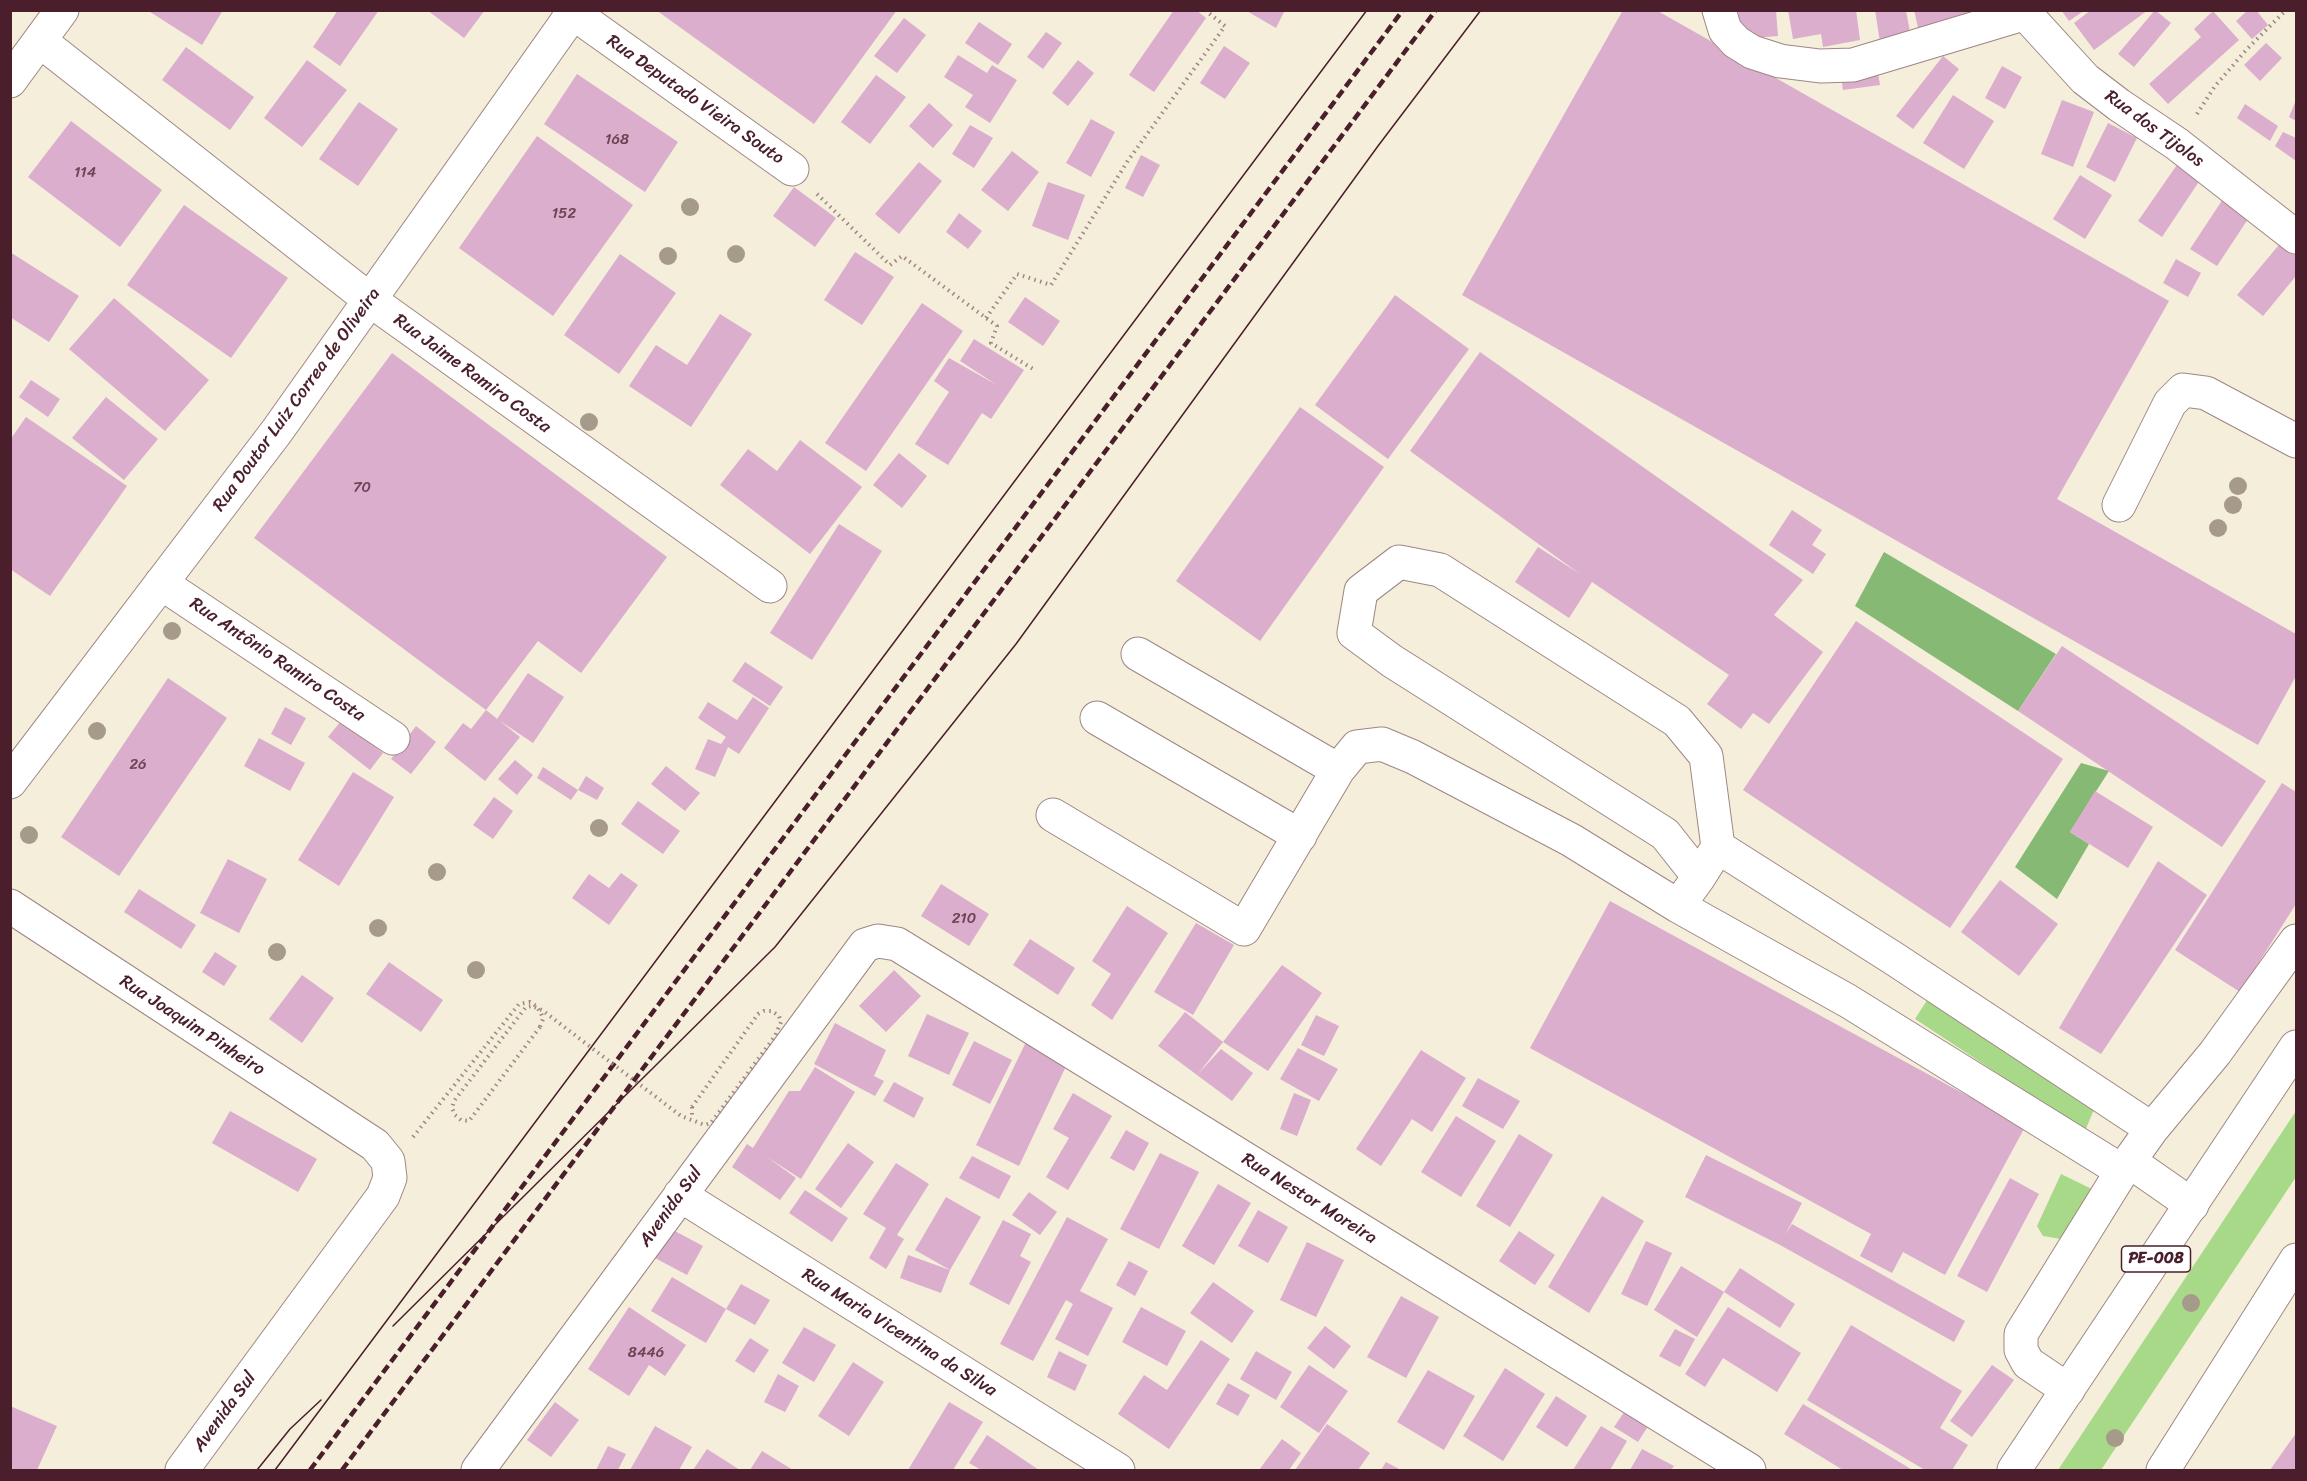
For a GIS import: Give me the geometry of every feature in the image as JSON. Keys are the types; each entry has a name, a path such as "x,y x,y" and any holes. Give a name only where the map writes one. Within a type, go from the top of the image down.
{"main road":[{"path":"10,81 62,10"},
{"path":"1719,10 1725,30 1736,42 1752,52 1780,61 1820,66 1853,65 2022,12"},
{"name":"Rua Deputado Vieira Souto","path":"572,11 792,169"},
{"name":"Rua Doutor Luiz Correa de Oliveira","path":"10,783 277,431 572,11"},
{"name":"Rua dos Tijolos","path":"2022,12 2085,79 2177,144 2296,237"},
{"name":"Rua Jaime Ramiro Costa","path":"40,41 370,300 770,586"},
{"path":"2119,506 2170,403 2183,390 2206,393 2296,441"},
{"path":"1678,906 1699,877 1718,847 1706,756 1677,721 1440,570 1399,562 1361,591 1354,633 1392,661 1665,834 1699,877"},
{"name":"Rua Antônio Ramiro Costa","path":"161,583 393,738"},
{"path":"1137,654 1338,770"},
{"path":"1097,718 1300,836"},
{"path":"1053,815 1244,929 1338,770 1357,747 1382,744 1413,757 1571,840 1678,906 1848,1001 2192,1205"},
{"path":"1718,847 1893,958 2152,1129"},
{"name":"Rua Joaquim Pinheiro","path":"10,906 375,1145"},
{"path":"2068,1390 2028,1363 2021,1350 2021,1334 2125,1166 2152,1129 2215,1053 2296,940"},
{"name":"Rua Nestor Moreira","path":"864,945 878,941 897,944 1749,1470"},
{"name":"Avenida Sul","path":"478,1470 864,945"},
{"name":"PE-008","path":"2013,1470 2296,1047"},
{"name":"Avenida Sul","path":"182,1470 384,1196 390,1178 388,1161 375,1145"},
{"name":"Rua Maria Vicentina da Silva","path":"680,1195 1118,1470"},
{"path":"2163,1470 2296,1260"}],"path":[{"path":"986,318 1017,273 1051,285 1127,162 1225,26 1205,10"},
{"path":"2177,144 2215,86 2248,48 2286,10"},
{"path":"792,169 890,265 902,256 997,326 991,343 1033,369"},
{"path":"375,1145 402,1151 519,1004 530,1002 536,1006 543,1019 540,1027 469,1121 460,1120 452,1108 454,1101 526,1007 532,1006 542,1010 681,1116 705,1125 711,1123 775,1036 781,1022 780,1016 772,1011 758,1014 692,1107"}],"green space":[{"path":"1884,552 2056,654 2018,711 1855,606"},
{"path":"2081,763 2109,771 2070,832 2089,844 2057,899 2015,867"},
{"path":"1931,994 2095,1107 2085,1131 1915,1019"},
{"path":"2296,1111 2296,1177 2101,1470 2058,1470"},
{"path":"2061,1174 2096,1191 2079,1242 2043,1236 2037,1226"}],"building":[{"path":"147,10 223,10 202,45"},
{"path":"338,10 379,10 340,66 313,47"},
{"path":"427,10 485,10 464,38"},
{"path":"656,10 897,10 814,124"},
{"path":"1174,10 1196,10 1206,18 1154,92 1129,75"},
{"path":"1245,10 1285,10 1276,28"},
{"path":"1623,10 1656,10 2169,301 2057,499 2296,634 2296,676 2258,745 1462,295"},
{"path":"1738,10 1776,10 1778,36 1741,39"},
{"path":"1788,10 1856,10 1860,40 1823,47 1821,34 1793,39"},
{"path":"1875,10 1906,10 1911,38 1880,42"},
{"path":"1914,10 1983,10 1919,32"},
{"path":"2061,10 2085,10 2069,21"},
{"path":"2091,10 2148,10 2094,50 2074,23"},
{"path":"2155,10 2171,23 2134,67 2118,54"},
{"path":"2248,10 2256,10 2268,25 2252,39 2236,21"},
{"path":"2213,11 2239,40 2168,104 2149,84 2201,37 2194,29"},
{"path":"904,18 926,35 897,73 874,56"},
{"path":"979,22 1012,44 998,65 965,43"},
{"path":"1046,32 1062,43 1043,69 1027,57"},
{"path":"2266,43 2282,58 2260,81 2244,65"},
{"path":"1224,46 1250,63 1225,99 1200,83"},
{"path":"186,47 254,97 230,130 162,80"},
{"path":"958,55 987,73 992,65 1017,80 990,123 965,107 973,95 944,77"},
{"path":"1943,56 1959,69 1913,129 1896,116"},
{"path":"307,60 347,90 302,147 264,118"},
{"path":"1078,60 1094,73 1068,106 1052,93"},
{"path":"2002,66 2022,77 2005,109 1985,98"},
{"path":"1878,73 1880,85 1843,90 1841,77"},
{"path":"577,74 678,142 645,192 544,124"},
{"path":"876,75 906,97 870,144 841,122"},
{"path":"1953,95 1994,121 1964,169 1923,143"},
{"path":"2062,100 2094,112 2073,167 2041,154"},
{"path":"2296,100 2296,121 2289,117"},
{"path":"359,102 398,129 358,186 319,159"},
{"path":"929,103 953,125 933,148 909,126"},
{"path":"2245,104 2278,126 2270,141 2237,118"},
{"path":"1091,119 1115,132 1091,177 1066,163"},
{"path":"71,121 162,190 120,247 28,177"},
{"path":"2108,123 2137,138 2115,182 2086,167"},
{"path":"970,125 993,138 974,168 952,154"},
{"path":"2283,132 2296,138 2296,161 2275,146"},
{"path":"537,136 633,205 553,316 459,248"},
{"path":"1012,151 1039,172 1008,211 981,190"},
{"path":"1141,155 1160,165 1143,197 1125,188"},
{"path":"2181,159 2204,174 2162,237 2138,221"},
{"path":"919,162 942,181 899,234 875,214"},
{"path":"2080,175 2112,195 2085,239 2053,219"},
{"path":"1048,182 1085,195 1068,240 1032,226"},
{"path":"794,187 836,218 815,247 773,216"},
{"path":"2223,199 2250,216 2217,266 2190,249"},
{"path":"184,205 288,278 231,358 127,285"},
{"path":"959,213 982,231 968,249 946,232"},
{"path":"2283,240 2296,251 2296,276 2263,316 2237,295"},
{"path":"10,252 79,296 49,342 10,317"},
{"path":"855,252 894,277 862,325 824,300"},
{"path":"620,254 676,293 619,374 564,335"},
{"path":"2176,259 2201,273 2188,297 2163,283"},
{"path":"1395,295 1469,349 1388,459 1315,405"},
{"path":"1025,297 1060,321 1043,346 1008,322"},
{"path":"114,298 209,380 165,431 69,349"},
{"path":"922,303 963,331 866,471 825,443"},
{"path":"720,314 752,334 691,427 629,386 656,345 687,365"},
{"path":"974,339 1024,370 991,419 982,413 948,465 915,444 949,392 934,381 949,358 997,385 960,361"},
{"path":"1480,352 1803,580 1774,615 1823,652 1769,724 1753,713 1741,729 1707,704 1729,675 1592,582 1569,618 1515,582 1538,547 1580,574 1410,451"},
{"path":"392,353 667,557 581,673 538,641 486,710 254,538"},
{"path":"31,380 60,399 48,417 19,397"},
{"path":"106,397 158,439 124,480 72,438"},
{"path":"1300,407 1384,467 1260,641 1176,581"},
{"path":"26,417 127,486 50,596 10,569 10,440"},
{"path":"800,440 862,487 810,554 720,485 748,449 777,471"},
{"path":"899,453 927,476 902,508 873,485"},
{"path":"1792,510 1822,530 1812,545 1826,554 1813,574 1769,545"},
{"path":"839,524 882,551 812,660 770,633"},
{"path":"1856,621 2063,759 1950,928 1743,790"},
{"path":"2062,646 2266,781 2222,847 2018,711"},
{"path":"745,662 783,687 770,706 732,681"},
{"path":"528,673 564,697 533,743 497,719"},
{"path":"168,678 227,718 119,876 61,837"},
{"path":"753,697 769,708 739,754 728,747 715,777 695,769 708,739 721,744 726,737 698,718 708,702 737,720"},
{"path":"285,707 306,718 291,745 271,734"},
{"path":"486,710 520,737 485,781 444,748 463,723 471,729"},
{"path":"341,721 383,753 370,770 328,737"},
{"path":"416,726 436,742 411,774 391,759"},
{"path":"259,738 305,763 290,791 244,766"},
{"path":"515,760 533,775 517,795 498,779"},
{"path":"666,766 700,793 685,811 651,784"},
{"path":"543,767 578,790 571,800 537,778"},
{"path":"353,772 394,797 339,886 298,860"},
{"path":"586,776 604,788 597,800 578,790"},
{"path":"2282,783 2296,792 2296,904 2240,992 2175,950"},
{"path":"2095,791 2153,827 2128,868 2070,832"},
{"path":"494,797 513,811 493,839 473,825"},
{"path":"638,801 680,831 663,854 621,824"},
{"path":"228,859 267,879 239,933 200,913"},
{"path":"2158,861 2207,895 2101,1054 2059,1028"},
{"path":"621,873 638,885 609,925 572,898 589,874 609,888"},
{"path":"2000,880 2058,924 2019,976 1961,932"},
{"path":"941,884 989,914 969,946 921,916"},
{"path":"139,889 196,925 181,949 124,912"},
{"path":"1610,901 2025,1127 1945,1275 1903,1252 1892,1273 1860,1256 1871,1234 1530,1048"},
{"path":"1127,906 1168,933 1112,1020 1091,1005 1111,974 1092,961"},
{"path":"1196,923 1234,945 1193,1015 1154,992"},
{"path":"1030,939 1075,968 1058,995 1013,965"},
{"path":"215,952 237,966 224,986 202,972"},
{"path":"389,962 443,1000 421,1032 366,994"},
{"path":"1282,965 1322,993 1268,1071 1223,1042"},
{"path":"894,970 921,996 886,1032 859,1006"},
{"path":"302,975 334,998 302,1043 269,1019"},
{"path":"1185,1012 1223,1042 1198,1074 1221,1049 1253,1073 1232,1101 1158,1046"},
{"path":"927,1014 969,1033 949,1075 908,1056"},
{"path":"1316,1015 1339,1026 1324,1056 1301,1045"},
{"path":"835,1023 886,1050 874,1076 884,1081 875,1096 814,1064"},
{"path":"1027,1040 1069,1060 1019,1166 976,1145"},
{"path":"974,1041 1012,1060 990,1104 952,1085"},
{"path":"1298,1048 1338,1069 1319,1101 1280,1079"},
{"path":"1421,1050 1466,1078 1432,1132 1412,1119 1381,1166 1356,1149"},
{"path":"815,1067 855,1092 801,1179 767,1157 796,1178 780,1200 732,1167 747,1144 753,1148 789,1091 800,1091"},
{"path":"1478,1078 1520,1101 1503,1129 1462,1106"},
{"path":"894,1082 924,1098 914,1118 883,1101"},
{"path":"1073,1093 1112,1116 1068,1190 1046,1177 1069,1138 1053,1129"},
{"path":"1294,1093 1311,1100 1297,1136 1280,1129"},
{"path":"230,1111 317,1159 298,1192 212,1143"},
{"path":"1456,1116 1496,1141 1461,1197 1421,1172"},
{"path":"1126,1130 1149,1143 1134,1171 1110,1158"},
{"path":"1519,1134 1553,1155 1510,1227 1476,1206"},
{"path":"848,1143 874,1162 841,1208 815,1189"},
{"path":"1160,1153 1199,1172 1159,1249 1120,1229"},
{"path":"1706,1155 1802,1203 1785,1235 1792,1224 1965,1321 1954,1342 1780,1245 1685,1197"},
{"path":"972,1156 1011,1176 999,1199 959,1178"},
{"path":"896,1163 929,1184 897,1235 904,1239 886,1269 869,1258 886,1228 863,1214"},
{"path":"2010,1178 2039,1194 1987,1292 1957,1276"},
{"path":"1218,1184 1251,1203 1214,1265 1182,1246"},
{"path":"805,1190 848,1218 832,1242 789,1213"},
{"path":"1029,1192 1057,1212 1040,1235 1012,1215"},
{"path":"1602,1196 1644,1221 1589,1313 1548,1287"},
{"path":"946,1197 981,1217 950,1270 915,1250"},
{"path":"1258,1210 1288,1227 1268,1263 1238,1246"},
{"path":"1067,1217 1108,1239 1080,1291 1113,1308 1088,1356 1055,1339 1073,1304 1066,1300 1033,1361 1000,1344"},
{"path":"1003,1220 1031,1234 1020,1256 1031,1262 1009,1305 969,1284"},
{"path":"671,1229 703,1246 687,1275 655,1258"},
{"path":"1519,1231 1555,1255 1535,1285 1499,1261"},
{"path":"1646,1241 1672,1253 1647,1306 1621,1294"},
{"path":"1307,1242 1344,1260 1316,1317 1280,1300"},
{"path":"908,1255 950,1270 941,1293 900,1278"},
{"path":"1129,1261 1148,1271 1135,1296 1116,1285"},
{"path":"1681,1266 1724,1292 1697,1337 1654,1310"},
{"path":"1740,1268 1795,1304 1780,1328 1724,1292"},
{"path":"672,1277 726,1309 706,1343 651,1311"},
{"path":"1213,1282 1254,1311 1232,1343 1190,1313"},
{"path":"741,1284 770,1300 755,1325 726,1309"},
{"path":"1401,1296 1439,1317 1406,1378 1367,1357"},
{"path":"629,1307 686,1345 665,1376 649,1365 629,1396 588,1369"},
{"path":"1141,1307 1186,1331 1167,1366 1122,1342"},
{"path":"1728,1307 1801,1353 1777,1392 1723,1358 1705,1387 1685,1374"},
{"path":"1851,1325 1962,1391 1940,1428 1968,1445 1952,1470 1925,1470 1807,1400"},
{"path":"1325,1326 1351,1346 1334,1369 1307,1348"},
{"path":"804,1327 836,1345 814,1382 782,1363"},
{"path":"1675,1329 1695,1339 1680,1367 1659,1356"},
{"path":"750,1338 769,1350 754,1373 735,1361"},
{"path":"1201,1340 1230,1359 1169,1449 1118,1414 1144,1375 1167,1390"},
{"path":"1059,1351 1087,1365 1075,1391 1047,1377"},
{"path":"1256,1351 1292,1372 1276,1400 1240,1379"},
{"path":"853,1362 884,1382 849,1436 818,1416"},
{"path":"1309,1365 1348,1391 1319,1433 1280,1407"},
{"path":"1992,1365 2014,1380 1972,1437 1950,1421"},
{"path":"1505,1368 1545,1394 1503,1461 1463,1436"},
{"path":"1428,1370 1475,1396 1444,1450 1397,1422"},
{"path":"778,1374 799,1386 785,1412 764,1402"},
{"path":"1228,1383 1250,1395 1238,1416 1216,1404"},
{"path":"1556,1396 1587,1416 1567,1447 1536,1427"},
{"path":"555,1402 579,1420 551,1457 527,1440"},
{"path":"949,1402 983,1422 953,1470 908,1470"},
{"path":"1803,1404 1912,1470 1843,1470 1784,1434"},
{"path":"1629,1405 1652,1420 1638,1442 1614,1427"},
{"path":"10,1406 57,1426 37,1470 10,1470"},
{"path":"1327,1424 1370,1453 1358,1470 1295,1470"},
{"path":"655,1426 692,1447 679,1470 630,1470"},
{"path":"1601,1426 1627,1441 1610,1470 1573,1470"},
{"path":"2296,1433 2296,1470 2270,1470"},
{"path":"987,1435 1039,1470 981,1470 969,1463"},
{"path":"1282,1439 1301,1453 1289,1470 1259,1470"},
{"path":"608,1446 626,1454 618,1470 596,1470"},
{"path":"707,1449 740,1470 693,1470"},
{"path":"1642,1449 1674,1466 1671,1470 1630,1470"},
{"path":"762,1451 793,1470 750,1470"},
{"path":"1386,1462 1401,1470 1381,1470"}],"tram line":[{"path":"275,1470 1367,10"},
{"path":"393,1326 775,947 1016,644 1378,146 1481,10"},
{"path":"257,1470 290,1429 321,1400"}],"railway":[{"path":"310,1470 1403,10"},
{"path":"342,1470 1436,10"}]}
